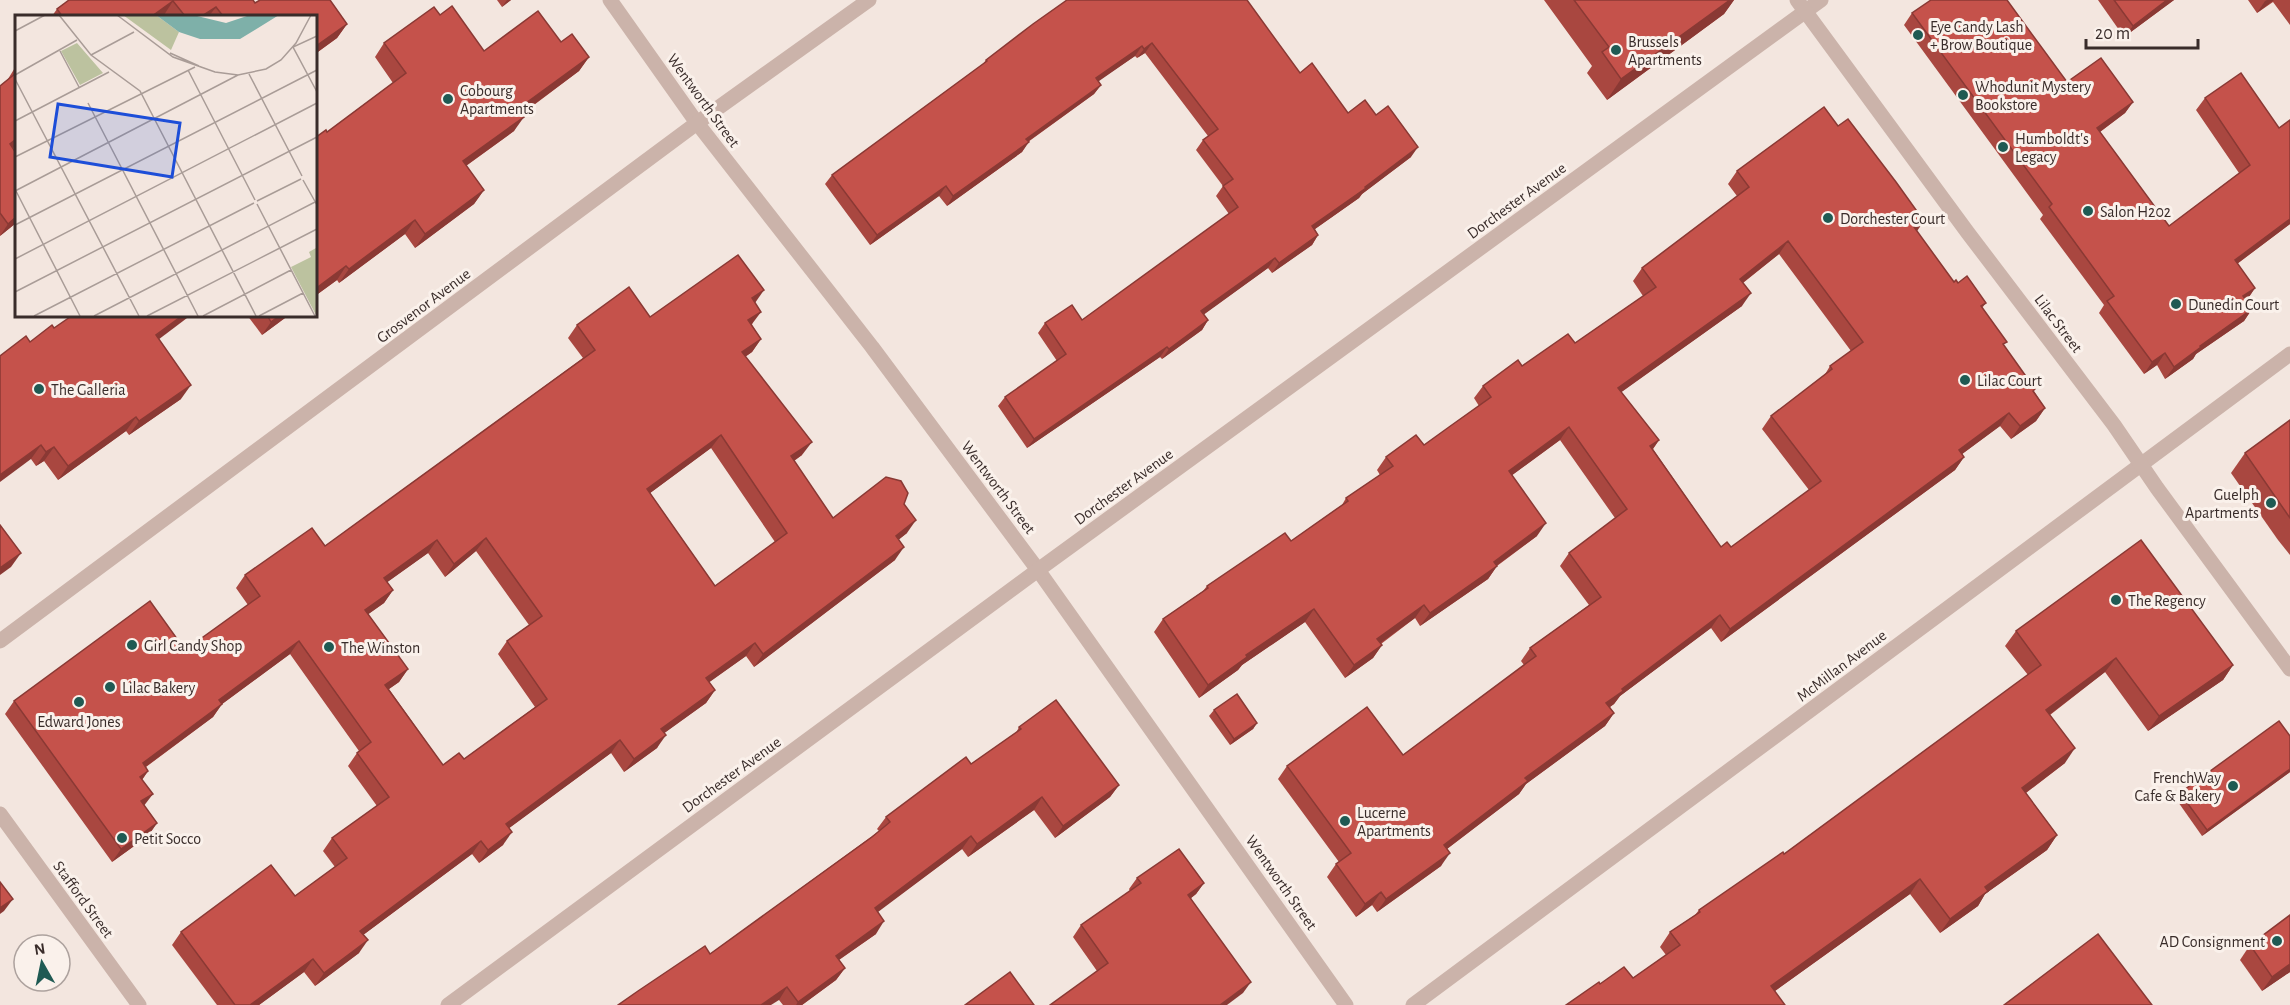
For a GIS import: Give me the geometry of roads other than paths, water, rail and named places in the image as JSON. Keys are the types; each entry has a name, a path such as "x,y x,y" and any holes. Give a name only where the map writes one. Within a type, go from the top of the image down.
{"street":[{"name":"Wentworth Street","path":"610,0 697,123 872,347 1038,570 1346,1005"},
{"name":"Grosvenor Avenue","path":"0,641 697,123 869,0"},
{"name":"Dorchester Avenue","path":"448,1005 1801,6 1821,0"},
{"name":"Lilac Street","path":"1801,6 1968,233 2114,425 2290,669"},
{"name":"McMillan Avenue","path":"1413,1005 2290,354"},
{"name":"Stafford Street","path":"0,814 139,1005"}],"place":[{"name":"Eye Candy Lash + Brow Boutique","path":"1918,35"},
{"name":"Brussels Apartments","path":"1616,50"},
{"name":"Whodunit Mystery Bookstore","path":"1963,95"},
{"name":"Cobourg Apartments","path":"448,99"},
{"name":"Humboldt's Legacy","path":"2003,147"},
{"name":"Salon H202","path":"2088,211"},
{"name":"Dorchester Court","path":"1828,218"},
{"name":"Dunedin Court","path":"2176,304"},
{"name":"Lilac Court","path":"1965,380"},
{"name":"The Galleria","path":"39,389"},
{"name":"Guelph Apartments","path":"2271,503"},
{"name":"The Regency","path":"2116,600"},
{"name":"Girl Candy Shop","path":"132,645"},
{"name":"The Winston","path":"329,647"},
{"name":"Lilac Bakery","path":"110,687"},
{"name":"Edward Jones","path":"79,702"},
{"name":"FrenchWay Cafe & Bakery","path":"2233,786"},
{"name":"Lucerne Apartments","path":"1345,821"},
{"name":"Petit Socco","path":"122,838"},
{"name":"AD Consignment","path":"2277,941"}]}
